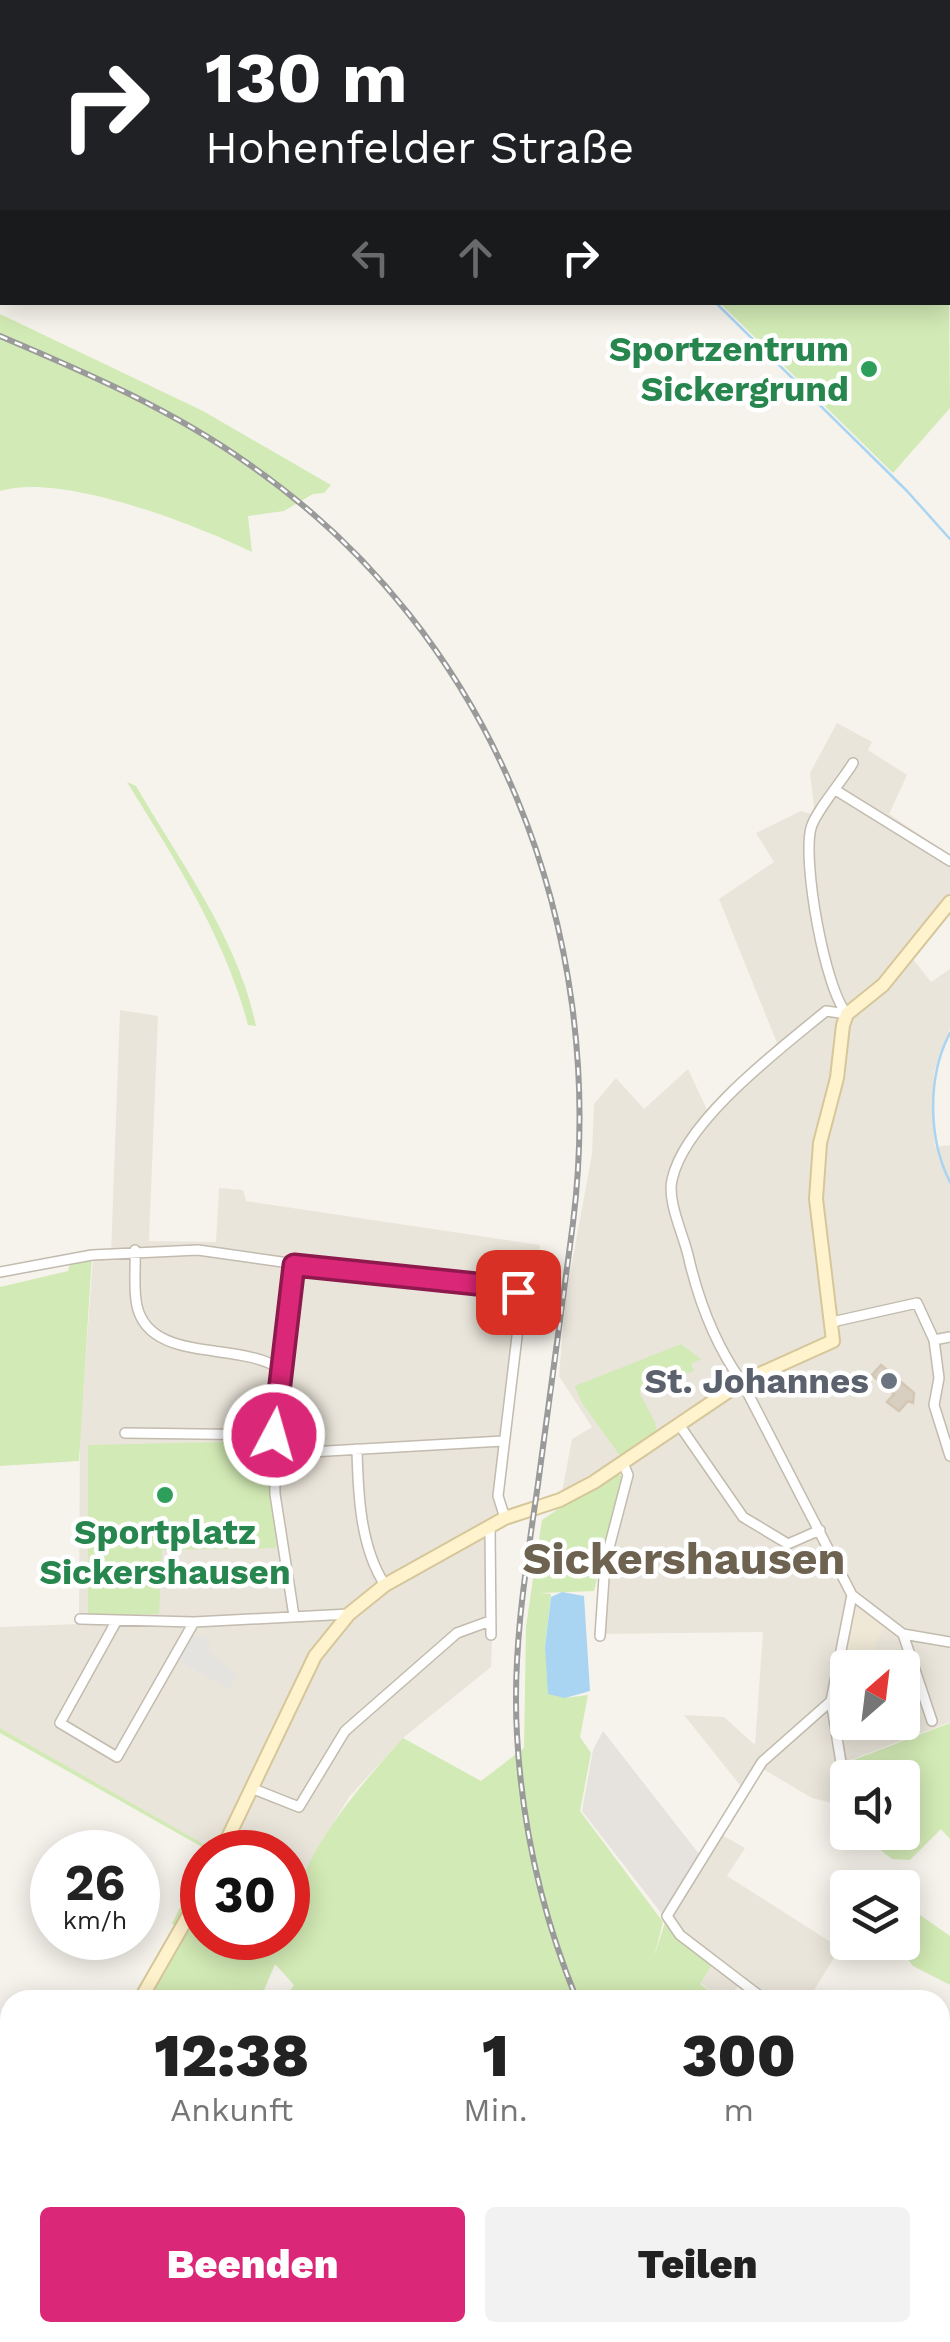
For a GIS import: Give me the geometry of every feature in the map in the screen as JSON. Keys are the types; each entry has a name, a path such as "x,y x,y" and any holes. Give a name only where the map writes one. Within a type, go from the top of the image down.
{"street":[{"path":"847,1014 835,1001 824,958 815,907 811,827 853,763"},
{"path":"837,791 950,861"},
{"path":"231,1830 315,1656 349,1614 386,1585 490,1526 560,1500 680,1426 742,1382 833,1341 819,1256 817,1170 847,1014 883,985 950,902"},
{"path":"847,1014 826,1011 732,1092 680,1154 670,1184 691,1270 724,1357 742,1382 852,1595 903,1634 950,1642"},
{"path":"136,1250 137,1306 146,1326 162,1341 248,1353 280,1369"},
{"path":"0,1272 136,1250 198,1250 294,1265 506,1287 518,1292 521,1303 498,1496 505,1518"},
{"path":"294,1265 274,1435 275,1494 294,1616"},
{"path":"832,1322 918,1303 934,1340 939,1378 934,1404 950,1456"},
{"path":"934,1340 950,1337"},
{"path":"922,1406 934,1404"},
{"path":"680,1426 743,1517 788,1544 820,1530"},
{"path":"124,1433 274,1435"},
{"path":"275,1454 503,1441"},
{"path":"356,1448 358,1489 373,1564 386,1585"},
{"path":"600,1636 604,1563 628,1475 624,1462"},
{"path":"490,1526 491,1636"},
{"path":"841,1650 852,1595"},
{"path":"80,1619 194,1622 349,1614"},
{"path":"118,1620 60,1724 117,1757 194,1622"},
{"path":"251,1788 300,1807 345,1731 457,1633 490,1621"},
{"path":"903,1634 932,1721"},
{"path":"751,1990 680,1934 667,1916 762,1762 830,1702"},
{"path":"146,1990 180,1930"}],"shaded area":[{"path":"837,723 872,742 868,750 907,775 889,814 950,855 950,893 906,950 931,982 950,969 950,1029 934,1072 933,1124 935,1147 950,1145 950,1722 920,1733 920,1650 830,1650 830,1740 903,1740 850,1760 830,1760 830,1802 812,1798 763,1769 747,1794 684,1715 724,1717 755,1745 763,1632 598,1634 601,1563 625,1475 616,1459 562,1492 572,1439 592,1427 559,1376 566,1295 592,1154 594,1104 616,1078 644,1109 688,1069 708,1112 777,1043 719,899 774,862 756,833 801,811 815,815 810,773"},
{"path":"120,1010 158,1016 149,1241 216,1242 219,1188 243,1190 246,1201 540,1245 536,1283 525,1303 496,1530 491,1667 403,1738 349,1797 310,1862 310,1830 180,1830 180,1834 0,1728 0,1627 79,1624 80,1435 93,1259 111,1255"},
{"path":"851,1608 864,1609 886,1627 875,1650 843,1650"},
{"path":"193,1636 209,1637 210,1653 237,1675 229,1689 179,1661"},
{"path":"603,1731 699,1854 662,1914 582,1811 593,1750"},
{"path":"747,1794 720,1834 745,1848 727,1876 830,1942 833,1960 814,1990 754,1990 743,1982 735,1990 710,1990 700,1983 715,1960 682,1933 669,1915 719,1834"}],"green space":[{"name":"Sportzentrum Sickergrund","path":"722,305 949,305 950,408 893,473"},
{"path":"0,314 203,411 331,485 324,493 313,494 284,511 248,516 252,552 163,515 91,495 26,487 0,491"},
{"path":"127,782 136,786 222,931 256,1026 248,1025 212,929"},
{"path":"92,1255 79,1461 0,1466 0,1287 68,1271 72,1257"},
{"path":"681,1344 701,1359 691,1364 694,1371 639,1392 655,1422 658,1437 621,1457 582,1403 575,1386"},
{"path":"268,1441 276,1548 162,1550 159,1614 88,1615 88,1445"},
{"path":"614,1471 622,1476 594,1591 540,1593 551,1594 545,1647 547,1665 565,1698 588,1695 580,1737 591,1753 580,1811 663,1922 654,1957 667,1916 680,1935 715,1960 700,1984 708,1990 290,1990 294,1985 275,1964 264,1990 146,1990 180,1931 180,1960 310,1960 310,1863 347,1805 403,1738 481,1781 524,1748 526,1626 542,1520"},
{"path":"950,1723 950,1839 941,1829 920,1850 920,1760 853,1760 906,1740 920,1740 920,1734"},
{"path":"0,1728 180,1831 180,1835 0,1733"},
{"path":"881,1850 920,1850 910,1860 892,1859"},
{"path":"180,1907 180,1928 172,1924"},
{"path":"920,1915 950,1936 950,1985 909,1960 920,1960"}],"water":[{"path":"562,1592 584,1596 590,1691 565,1698 548,1694 545,1647 551,1597"}],"building":[{"path":"881,1365 914,1393 913,1403 908,1401 899,1411 887,1402 894,1394 872,1375"}],"waterway":[{"path":"718,305 907,491 950,539"},
{"path":"950,1033 937,1068 933,1108 937,1147 950,1182"}],"railway":[{"path":"0,336 191,427 250,465 336,534 409,614 469,703 517,799 551,900 572,1006 580,1114 573,1223 518,1641 516,1704 524,1803 536,1870 573,1990"}],"place":[{"name":"Sportzentrum Sickergrund","path":"869,369"},
{"name":"St. Johannes","path":"889,1381"},
{"name":"Sportplatz Sickershausen","path":"165,1495"}],"district":[{"name":"Sickershausen","path":"684,1558"}],"route":[{"path":"274,1435 294,1265 506,1287 518,1292"}]}
